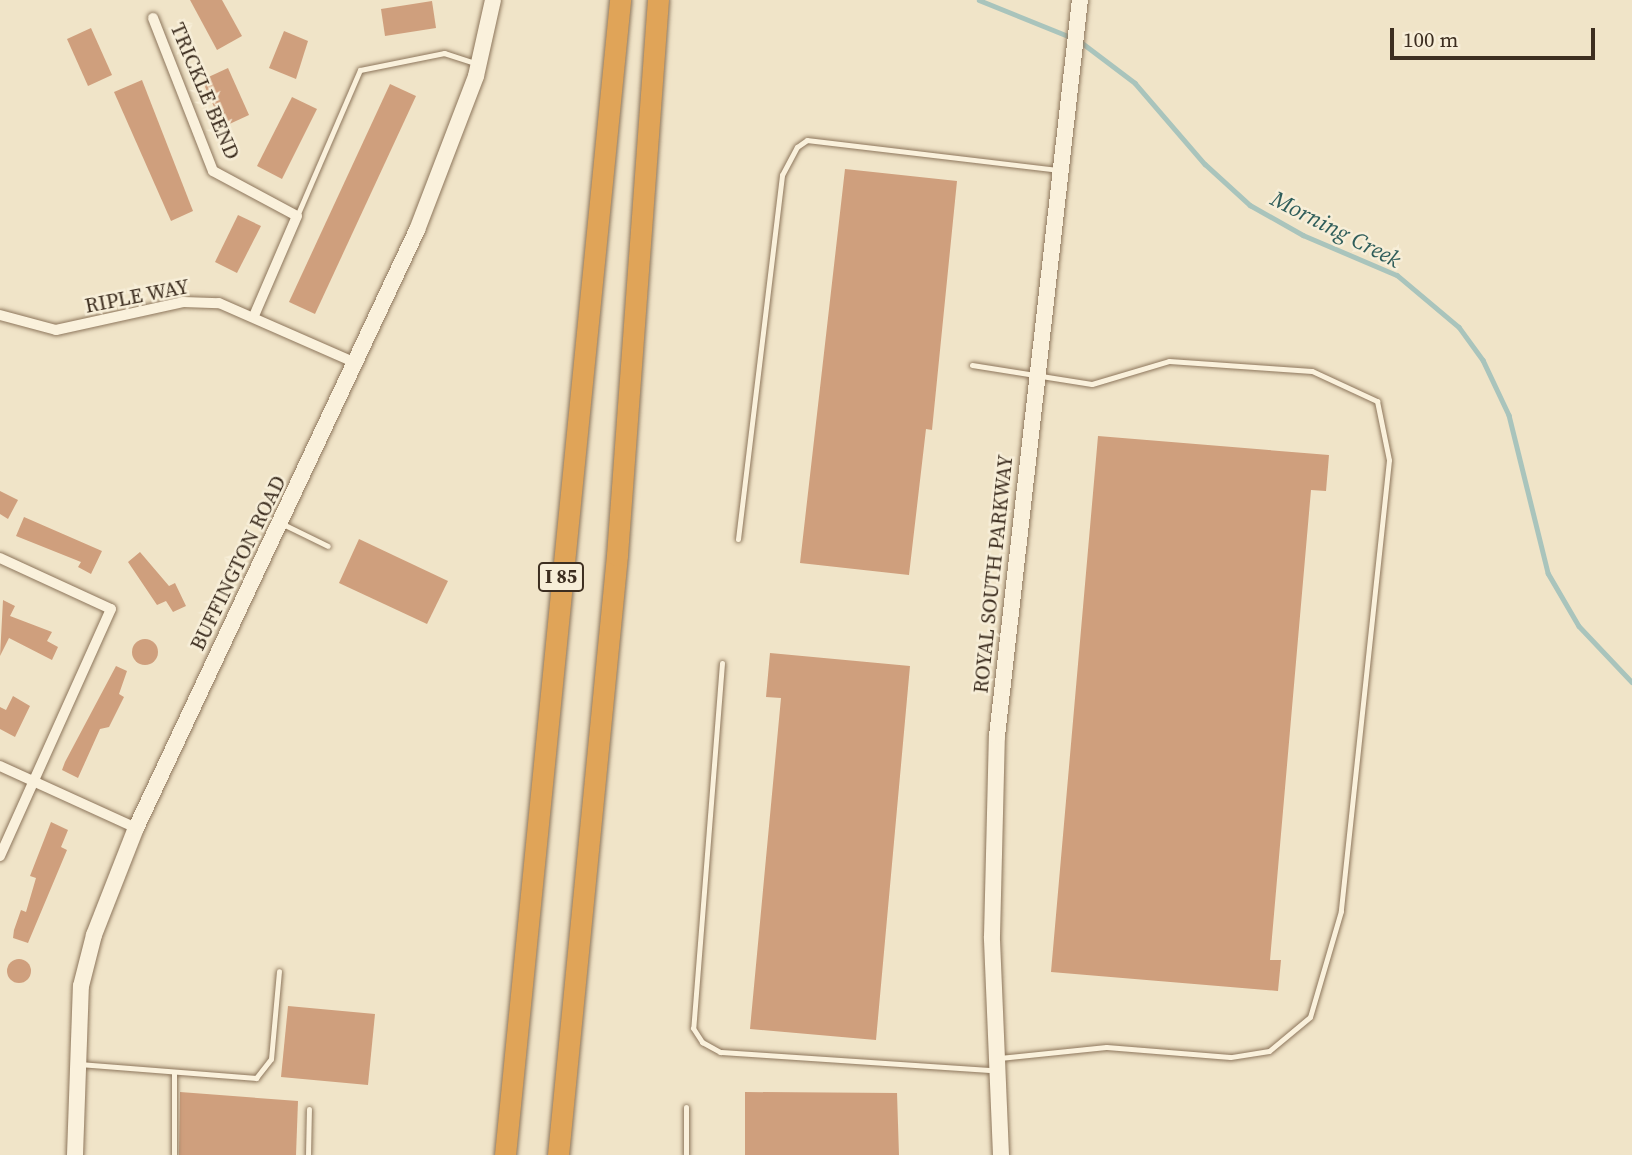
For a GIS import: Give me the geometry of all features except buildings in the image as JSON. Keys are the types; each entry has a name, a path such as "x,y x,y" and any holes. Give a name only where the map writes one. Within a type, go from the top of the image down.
{"highway":[{"name":"I 85","path":"505,1155 620,0"},
{"name":"I 85","path":"558,1155 617,555 658,0"}],"street":[{"name":"BUFFINGTON ROAD","path":"75,1155 76,1063 81,986 136,828 356,363 455,140 479,64 493,0"},
{"name":"ROYAL SOUTH PARKWAY","path":"1001,1155 992,936 997,736 1080,0"},
{"name":"TRICKLE BEND","path":"153,18 213,170 297,216"},
{"path":"254,316 297,216"},
{"name":"RIPLE WAY","path":"0,316 56,330 183,302 219,303 254,316 356,363"},
{"path":"0,558 111,609 31,780 0,856"},
{"path":"0,766 136,828"}],"lane":[{"path":"297,216 360,70 444,53 479,64"},
{"path":"738,539 782,174 797,147 807,140 1060,170"},
{"path":"722,663 693,1028 702,1042 720,1052 997,1064 1106,1047 1230,1057 1269,1051 1310,1017 1341,911 1389,460 1377,401 1312,371 1169,361 1092,384 972,365"},
{"path":"281,523 328,546"},
{"path":"76,1063 256,1078 271,1059 279,971"},
{"path":"174,1072 174,1155"},
{"path":"686,1107 686,1155"},
{"path":"308,1155 309,1109"}],"waterway":[{"name":"Morning Creek","path":"979,0 1073,38"},
{"name":"Morning Creek","path":"1081,42 1135,83 1205,164 1250,205 1303,235 1397,275 1459,327 1483,360 1509,415 1548,573 1579,626 1632,682"}]}
